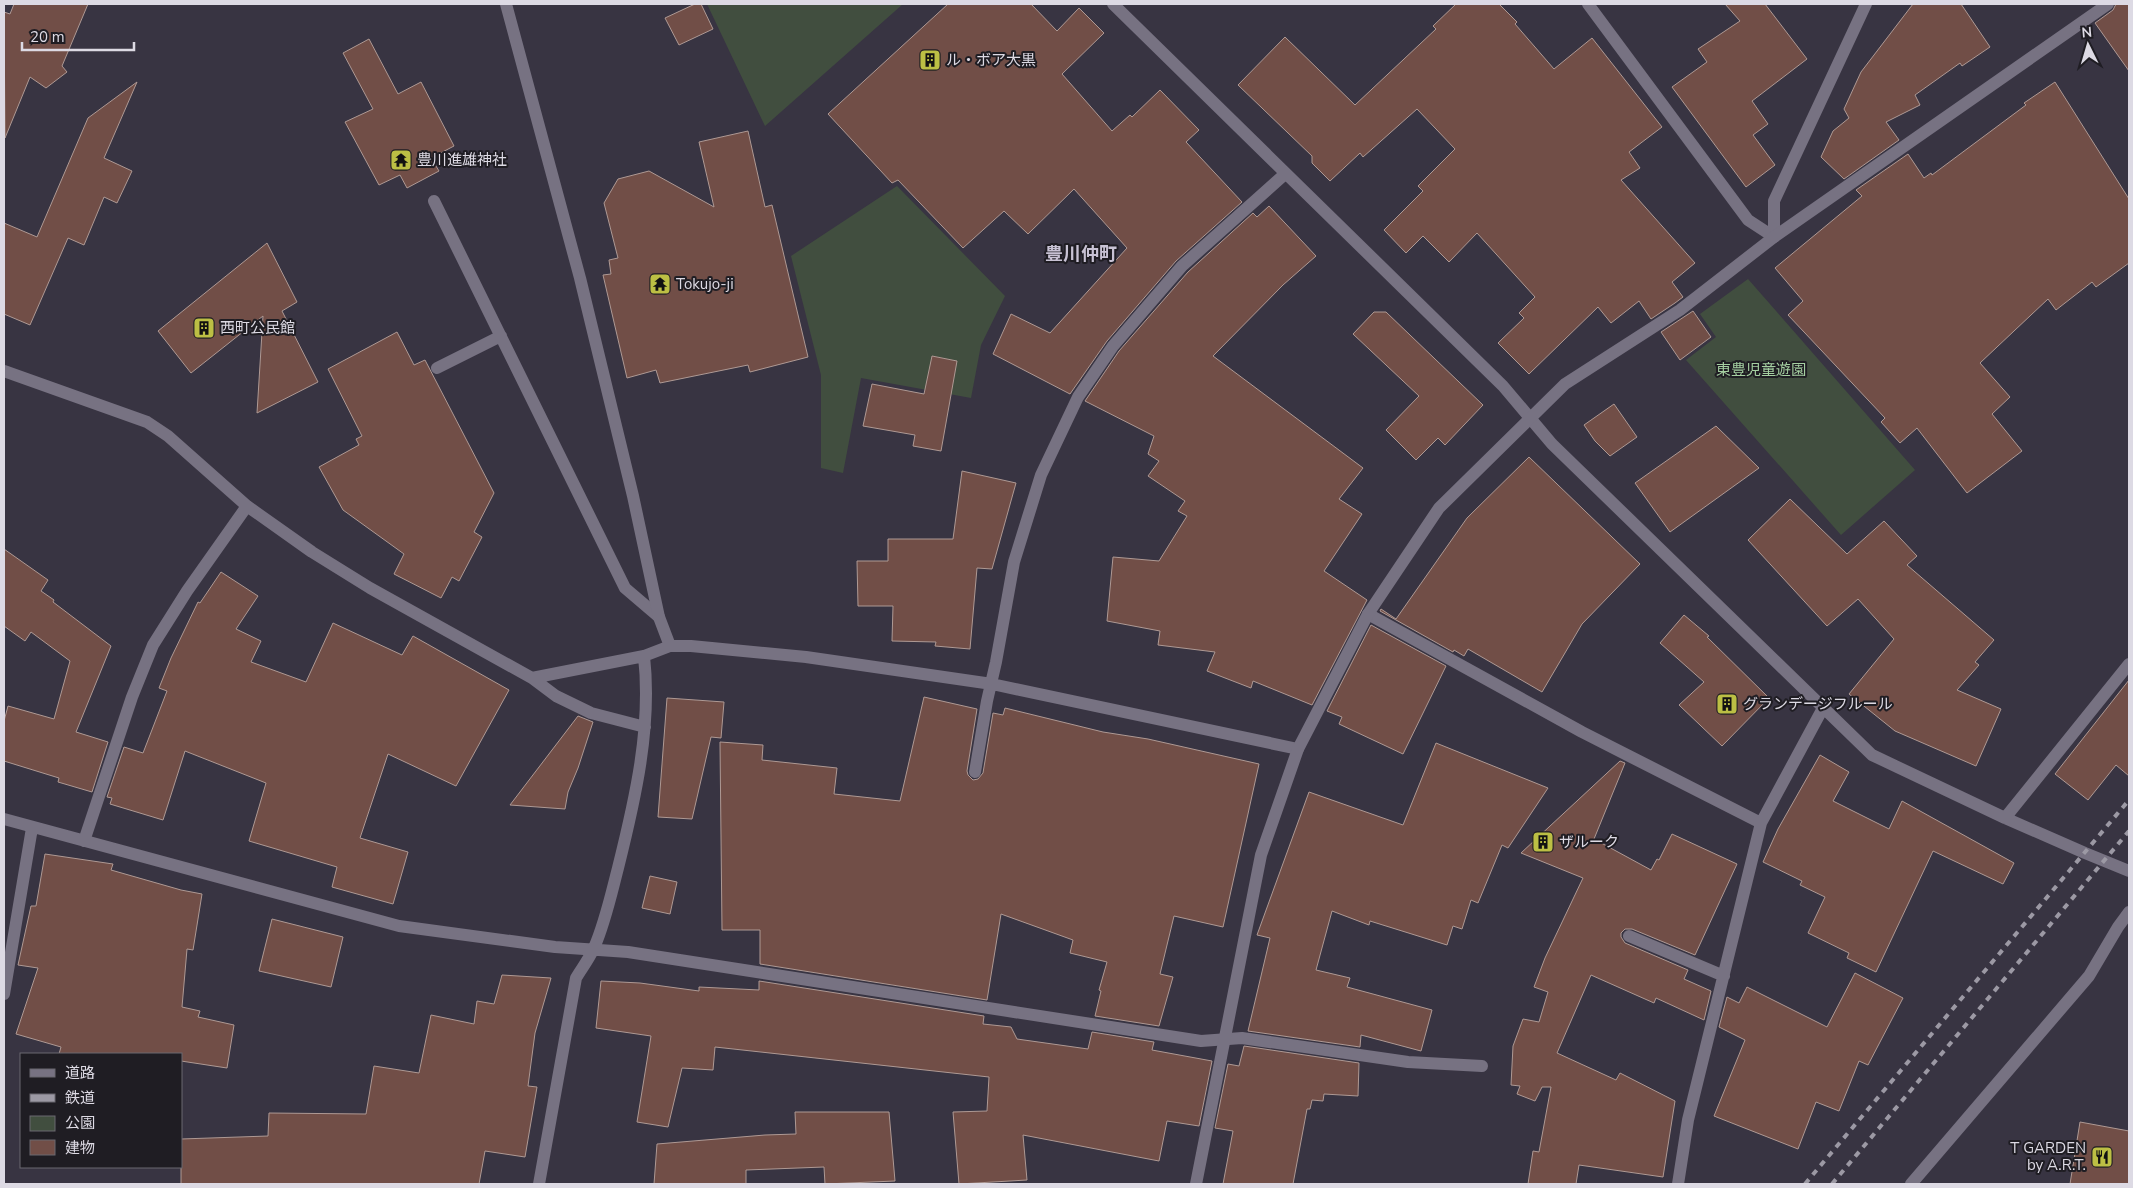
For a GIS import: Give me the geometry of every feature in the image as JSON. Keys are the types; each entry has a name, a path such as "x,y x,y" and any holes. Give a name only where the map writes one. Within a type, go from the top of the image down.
{"street":[{"path":"506,4 580,278 633,496 659,617 670,646"},
{"path":"1113,4 1284,174 1503,386 1552,444 1872,754 2085,854 2129,871"},
{"path":"1588,4 1748,220 1774,237"},
{"path":"1774,237 1774,201 1866,4"},
{"path":"1196,1184 1261,855 1298,749 1368,614 1439,508 1565,384 1680,310 1774,237 2108,4"},
{"path":"976,772 987,700 992,684 1014,562 1041,474 1078,397 1113,346 1182,266 1284,174"},
{"path":"434,201 625,588 659,617"},
{"path":"437,368 501,336"},
{"path":"4,372 148,422 168,436 247,506 312,552 370,588 532,678 556,696 591,713 645,727"},
{"path":"84,841 132,697 153,645 187,591 247,506"},
{"path":"1368,614 1582,732 1761,823"},
{"path":"532,678 644,656 670,646 806,657 992,684 1298,749"},
{"path":"539,1184 576,978 593,950 604,923 630,821 645,727 646,676 644,656"},
{"path":"2006,818 2129,664"},
{"path":"1678,1184 1688,1120 1761,823 1823,708"},
{"path":"4,819 399,926 555,947 628,952 1201,1042 1242,1038 1408,1062 1482,1066"},
{"path":"4,994 32,828"},
{"path":"1911,1184 2089,976 2129,912"},
{"path":"1628,936 1724,976"}],"green space":[{"path":"707,4 903,4 765,126"},
{"path":"897,186 1005,296 981,345 971,398 861,378 843,473 821,468 821,375 791,256"},
{"name":"東豊児童遊園","path":"1748,279 1915,470 1841,535 1686,360 1716,337 1700,314"}],"building":[{"path":"14,4 88,4 62,66 67,72 46,88 30,77 5,138 4,12 10,14"},
{"path":"695,4 701,4 713,29 679,45 665,18"},
{"path":"948,4 1031,4 1057,31 1079,8 1104,33 1062,74 1112,131 1130,115 1132,117 1160,90 1199,130 1186,142 1242,202 1176,261 1107,341 1070,394 993,354 1011,314 1050,333 1127,248 1074,189 1028,234 1004,211 963,248 898,180 892,183 828,114"},
{"path":"1456,4 1499,4 1517,22 1515,24 1554,69 1592,38 1662,127 1629,152 1640,168 1621,180 1695,263 1672,282 1683,297 1675,303 1651,319 1639,301 1611,323 1598,307 1529,374 1498,343 1524,318 1519,313 1535,297 1477,233 1449,262 1423,236 1406,253 1384,230 1423,191 1418,186 1455,149 1417,109 1363,157 1360,153 1330,181 1312,163 1312,156 1238,85 1285,37 1355,105 1436,29 1433,26"},
{"path":"1725,4 1765,4 1807,59 1752,101 1768,124 1753,135 1775,165 1746,187 1672,87 1707,62 1698,49 1740,21"},
{"path":"1913,4 1961,4 1990,47 1962,66 1960,63 1915,95 1920,105 1886,122 1899,140 1844,179 1821,157 1833,131 1849,118 1844,109 1861,72"},
{"path":"2116,4 2129,4 2129,71 2095,23 2113,10"},
{"path":"369,39 398,94 421,82 454,146 431,158 439,171 407,188 400,175 379,185 345,122 373,109 343,53"},
{"path":"137,82 104,158 132,171 117,203 104,197 84,245 68,238 30,325 4,314 4,223 37,237 88,118"},
{"path":"2055,82 2129,199 2129,263 2096,287 2092,282 2056,310 2048,299 1980,363 2010,397 1992,414 2022,451 1967,493 1917,428 1900,443 1881,422 1885,418 1788,315 1803,301 1775,268 1862,196 1856,190 1908,154 1924,178 1931,173 1932,175 2026,105 2024,103"},
{"name":"Tokujo-ji","path":"748,131 765,207 772,205 808,357 750,372 748,365 660,383 656,370 627,378 603,275 611,274 609,260 618,258 604,203 618,179 649,171 714,207 699,142"},
{"path":"1269,206 1316,256 1283,285 1213,356 1363,468 1339,499 1362,514 1324,571 1367,600 1312,705 1253,681 1251,688 1207,671 1215,652 1158,645 1160,631 1107,621 1113,557 1159,561 1187,516 1178,511 1185,501 1148,476 1159,461 1148,454 1154,436 1085,401 1119,351 1188,272 1253,213 1257,217"},
{"path":"267,243 297,302 282,311 318,382 257,413 263,316 191,373 158,331"},
{"path":"1693,311 1711,337 1680,360 1661,332"},
{"path":"1374,312 1386,312 1483,405 1445,445 1438,438 1416,460 1386,430 1419,396 1353,334"},
{"path":"397,332 414,365 425,360 494,493 474,532 482,537 459,581 452,577 441,598 394,574 404,554 343,510 319,467 359,445 356,439 362,436 328,369"},
{"path":"932,356 957,361 941,451 913,446 915,435 863,426 872,384 924,394"},
{"path":"1614,404 1637,437 1610,456 1595,441 1584,425"},
{"path":"1716,426 1759,468 1670,532 1635,483"},
{"path":"1529,457 1640,564 1582,624 1542,692 1468,649 1464,656 1454,650 1453,652 1380,611 1381,609 1396,619 1467,518"},
{"path":"962,471 1016,483 992,569 977,568 970,649 935,646 936,642 892,641 893,606 858,606 857,561 888,561 888,539 953,539"},
{"path":"1790,499 1847,554 1884,521 1917,556 1907,565 1994,640 1975,662 1979,665 1957,690 2001,709 1976,766 1895,731 1849,694 1894,639 1858,599 1827,626 1748,540"},
{"path":"4,549 48,580 41,591 111,646 76,732 108,742 92,792 58,782 59,778 4,761 4,721 8,706 54,719 70,661 31,632 25,641 4,626"},
{"path":"221,572 258,596 236,629 261,641 251,662 306,682 333,623 402,655 413,636 509,690 456,786 388,754 360,838 408,852 393,904 332,887 337,867 249,841 266,783 185,751 163,820 110,804 112,798 107,797 124,747 143,753 167,691 159,688 171,658 198,602 200,603"},
{"path":"1684,615 1709,636 1707,637 1769,698 1722,746 1679,705 1704,682 1660,643"},
{"path":"1371,625 1446,666 1403,754 1339,724 1342,717 1327,711"},
{"path":"2129,680 2129,776 2116,765 2088,800 2055,774"},
{"path":"924,697 977,709 967,771 973,780 978,779 983,773 993,713 1003,715 1005,708 1103,732 1148,739 1259,764 1223,927 1174,916 1160,974 1173,977 1159,1026 1095,1016 1101,991 1099,990 1107,962 1070,953 1073,940 1001,914 987,1000 760,964 760,930 722,930 720,742 763,745 762,760 837,768 834,794 900,801"},
{"path":"667,698 724,702 721,738 711,737 692,819 658,817"},
{"path":"578,716 593,722 568,792 565,809 510,805"},
{"path":"1436,743 1548,788 1508,848 1502,845 1478,903 1471,900 1462,929 1453,926 1447,945 1370,921 1369,925 1332,911 1316,970 1350,978 1347,987 1432,1010 1421,1051 1361,1035 1360,1047 1248,1031 1270,938 1257,935 1309,792 1403,825"},
{"path":"1820,755 1849,772 1833,801 1889,829 1902,801 2014,863 2003,884 1933,851 1876,972 1847,958 1849,953 1808,933 1825,897 1800,885 1802,881 1763,862 1778,829"},
{"path":"1620,761 1625,763 1594,839 1651,870 1657,859 1659,860 1672,834 1737,864 1695,955 1632,929 1625,929 1621,933 1625,943 1688,970 1684,979 1711,991 1704,1020 1656,998 1654,1003 1591,975 1557,1053 1616,1080 1620,1073 1675,1101 1663,1177 1579,1165 1576,1184 1528,1184 1533,1151 1539,1152 1551,1087 1542,1087 1535,1101 1517,1094 1520,1086 1511,1085 1513,1046 1523,1019 1539,1022 1548,992 1534,987 1545,958 1583,878 1521,853"},
{"path":"45,854 113,864 111,870 202,894 193,950 187,949 182,1007 200,1011 198,1017 234,1025 227,1068 182,1061 182,1053 59,1053 61,1047 16,1034 38,968 18,965 31,906 36,906"},
{"path":"650,876 677,882 670,914 642,908"},
{"path":"272,919 343,937 331,987 259,971"},
{"path":"1855,973 1903,998 1868,1065 1859,1061 1839,1111 1816,1102 1798,1149 1714,1116 1745,1040 1719,1027 1727,997 1739,1003 1747,987 1827,1027"},
{"path":"502,975 551,978 535,1033 528,1086 537,1087 525,1157 485,1151 479,1184 181,1184 182,1139 268,1136 269,1113 366,1114 374,1066 419,1073 431,1015 474,1024 477,1001 494,1004"},
{"path":"601,981 640,983 699,991 699,987 759,990 759,981 984,1016 983,1024 1011,1027 1017,1039 1088,1049 1092,1032 1154,1042 1152,1050 1212,1061 1199,1126 1167,1121 1159,1161 1023,1135 1027,1180 959,1184 953,1112 987,1111 989,1077 715,1047 713,1070 682,1068 668,1127 637,1122 651,1036 596,1028"},
{"path":"1244,1046 1359,1063 1358,1096 1324,1094 1323,1101 1312,1100 1310,1109 1307,1109 1293,1184 1223,1184 1233,1131 1215,1128 1228,1064 1239,1066"},
{"path":"795,1112 889,1112 895,1181 825,1184 824,1167 746,1170 746,1184 654,1184 657,1144 796,1134"},
{"name":"T GARDEN by A.R.T.","path":"2080,1122 2129,1131 2129,1184 2070,1184"}],"railway":[{"path":"1805,1184 2129,800"},
{"path":"1832,1184 2129,831"}],"place":[{"name":"ル・ボア大黒","path":"930,60"},
{"name":"豊川進雄神社","path":"401,160"},
{"name":"Tokujo-ji","path":"660,284"},
{"name":"西町公民館","path":"204,328"},
{"name":"グランデージフルール","path":"1727,704"},
{"name":"ザルーク","path":"1543,842"},
{"name":"T GARDEN by A.R.T.","path":"2102,1157"}],"district":[{"name":"豊川仲町","path":"1081,254"}]}
